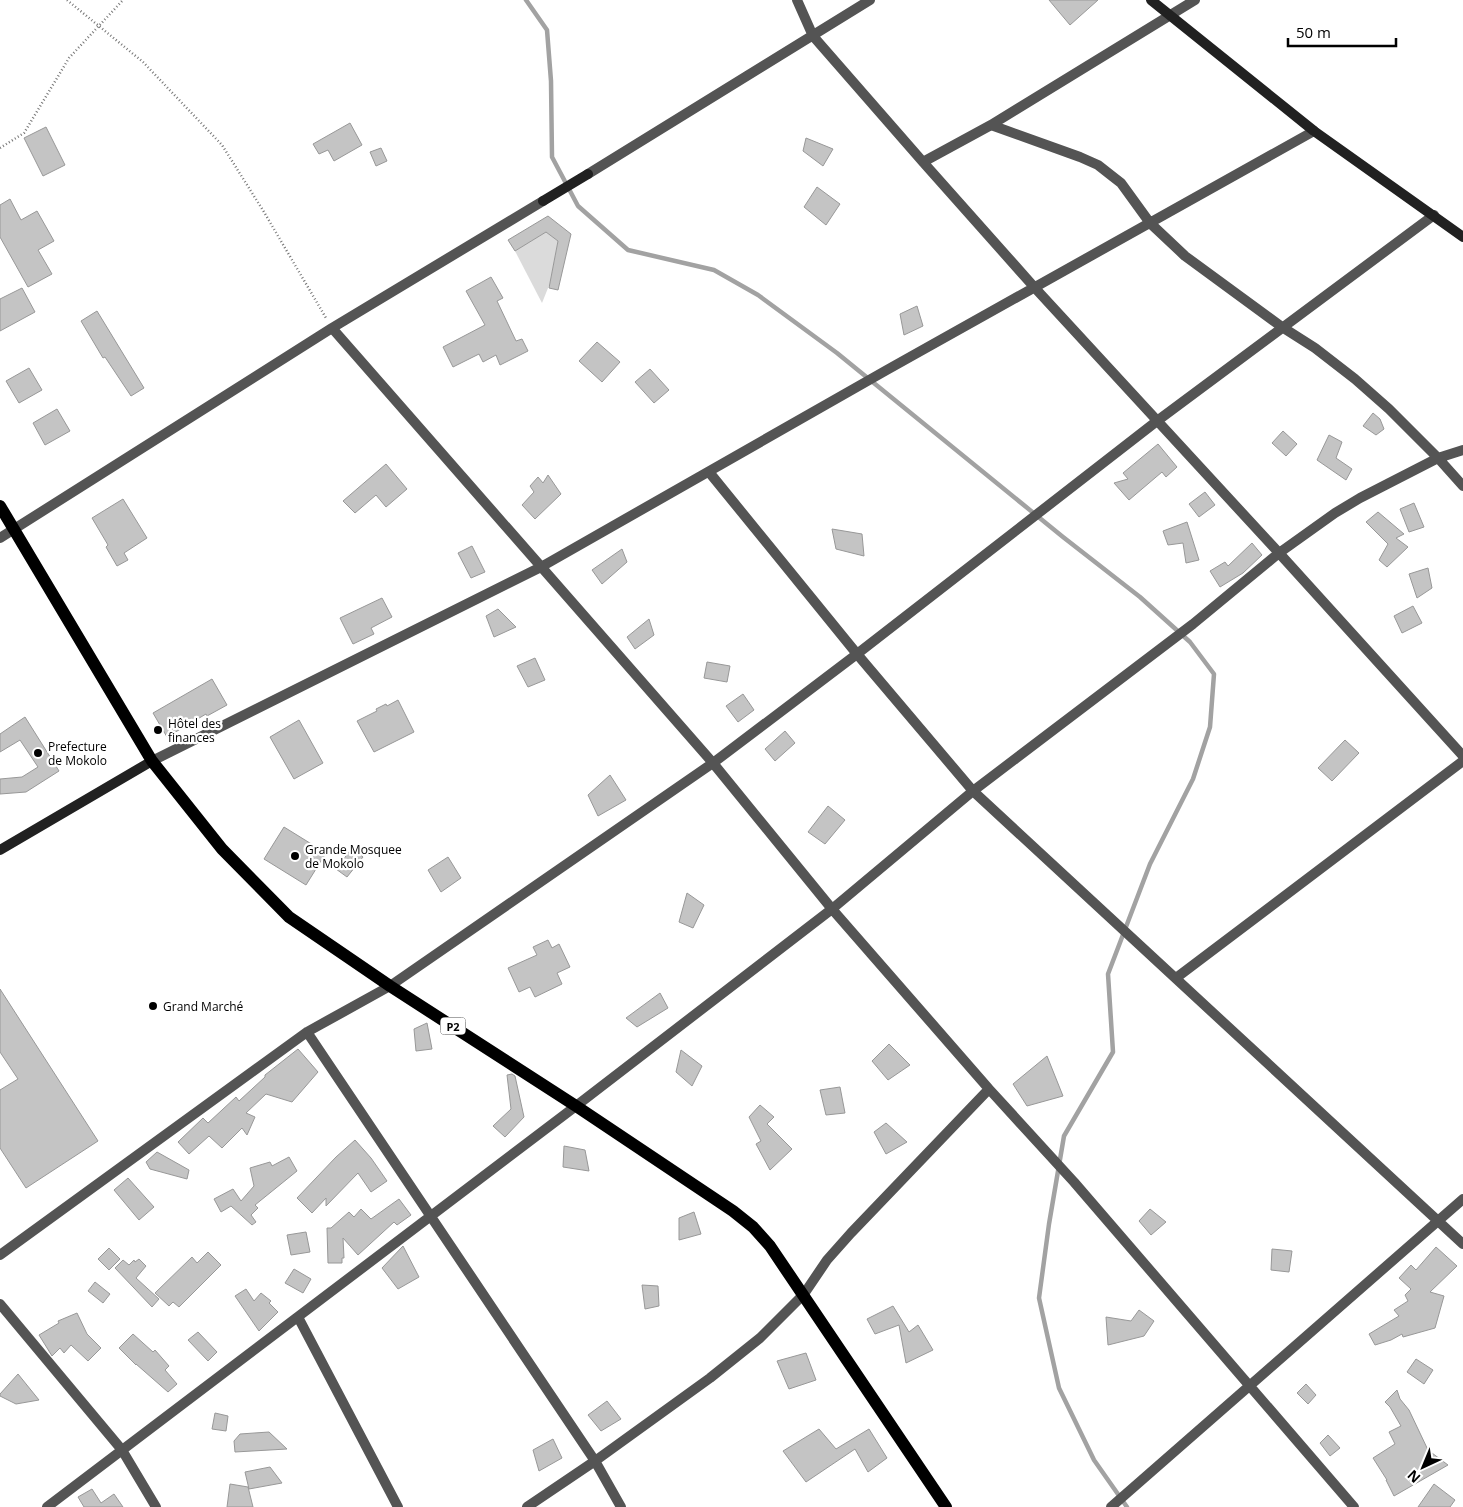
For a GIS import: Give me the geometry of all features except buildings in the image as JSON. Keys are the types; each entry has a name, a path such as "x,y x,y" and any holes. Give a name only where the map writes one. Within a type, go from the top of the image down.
{"main road":[{"name":"P2","path":"0,506 152,761 222,849 289,917 390,986 576,1106 733,1211 753,1227 770,1246 804,1294 946,1507"}],"street":[{"path":"797,0 813,36 923,162 1035,288 1463,756"},
{"path":"0,538 332,328 588,174 870,0"},
{"path":"1151,0 1314,130 1463,237"},
{"path":"923,162 991,125 1194,0"},
{"path":"991,125 1080,157 1098,165 1121,182 1150,223 1185,256 1356,379 1389,409 1463,486"},
{"path":"0,850 152,761 541,567 863,383 1314,130"},
{"path":"0,1256 307,1032 390,986 712,763 857,654 1157,421 1434,215"},
{"path":"332,328 712,763 832,909 989,1089 1074,1182 1354,1507"},
{"path":"47,1507 576,1106 832,909 973,791 1193,624 1279,553 1335,512 1360,498 1438,458 1463,450"},
{"path":"709,472 857,654 973,791 1463,1244"},
{"path":"1176,978 1463,762"},
{"path":"307,1032 595,1461 621,1507"},
{"path":"527,1507 595,1461 710,1378 760,1338 804,1294 828,1260 851,1233 989,1089"},
{"path":"1112,1506 1439,1222 1463,1199"},
{"path":"0,1304 122,1450 156,1507"},
{"path":"298,1317 398,1507"}],"path":[{"path":"67,0 143,62 222,145 332,328"},
{"path":"0,148 24,133 69,58 123,0"}],"shaded area":[{"path":"546,232 558,241 550,283 542,303 515,251"}],"waterway":[{"path":"526,0 547,30 551,81 552,157 578,206 628,250 714,270 758,295 837,353 1063,537 1140,597 1190,642 1214,674 1210,727 1193,779 1150,864 1108,974 1113,1052 1064,1136 1039,1298 1059,1388 1094,1460 1127,1507"}],"place":[{"name":"Hôtel des finances","path":"158,730"},
{"name":"Prefecture de Mokolo","path":"38,753"},
{"name":"Grande Mosquee de Mokolo","path":"295,856"},
{"name":"Grand Marché","path":"153,1006"}]}
